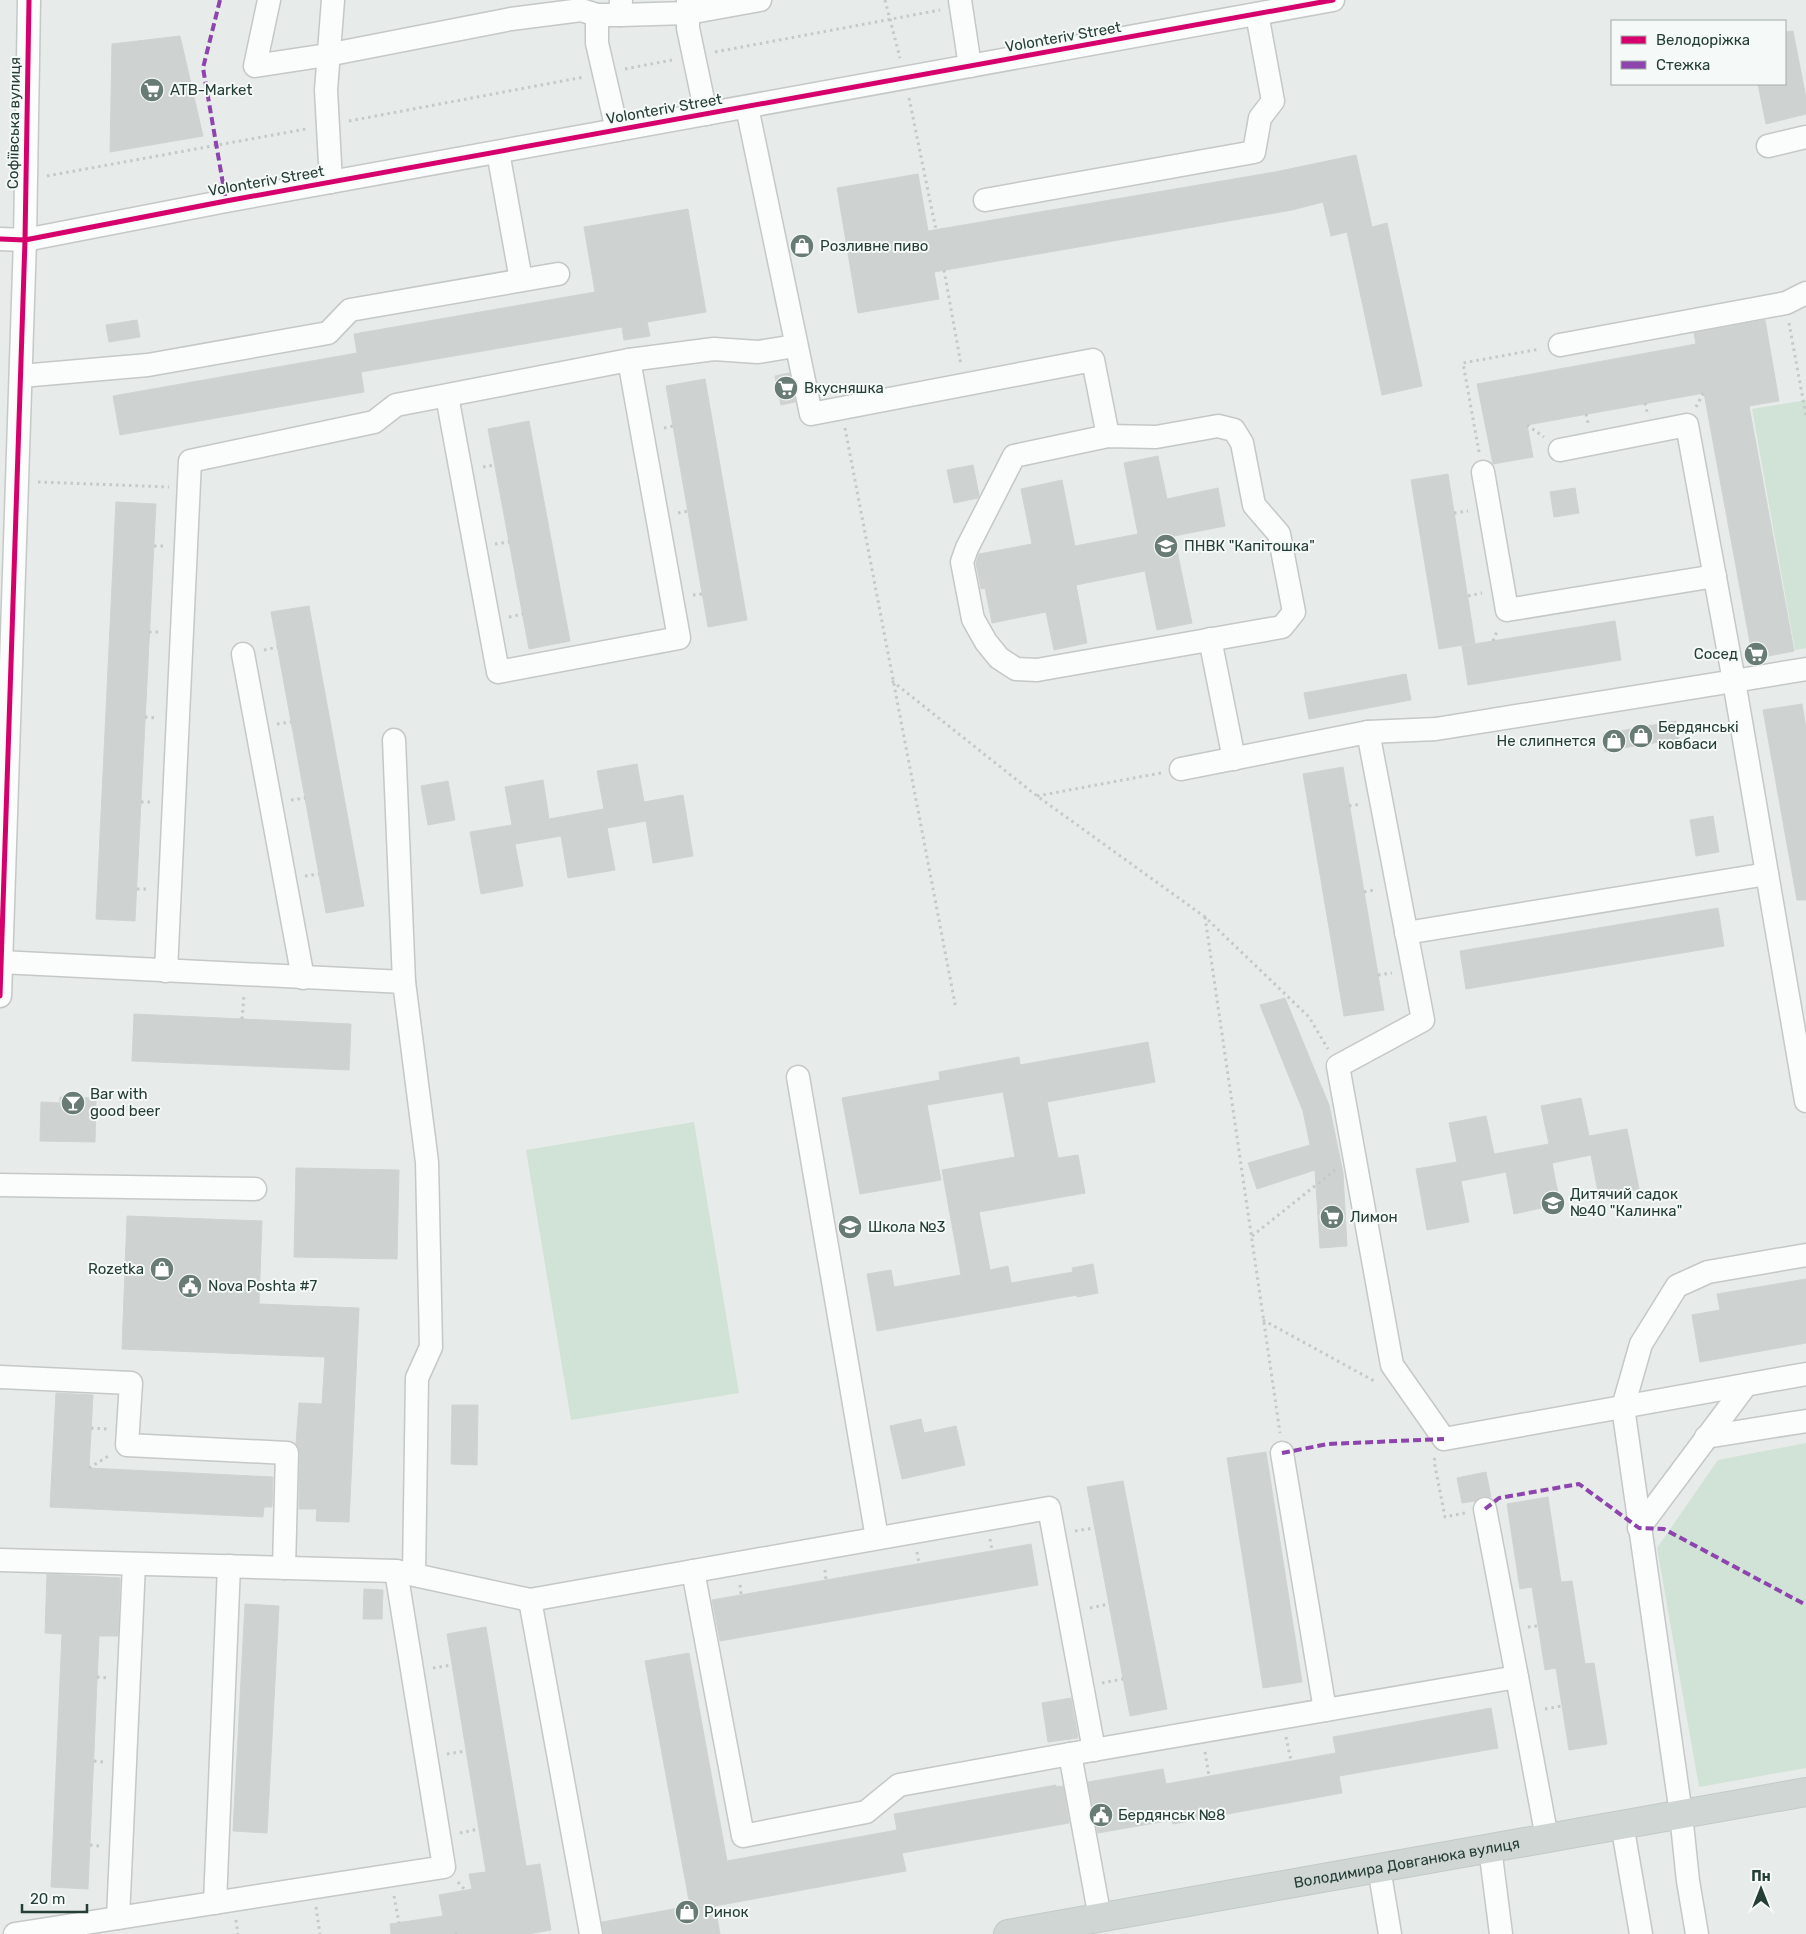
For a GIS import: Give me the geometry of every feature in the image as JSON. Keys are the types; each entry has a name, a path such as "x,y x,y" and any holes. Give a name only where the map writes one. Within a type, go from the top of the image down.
{"main road":[{"name":"Володимира Довганюка вулиця","path":"1008,1934 1806,1792"}],"street":[{"name":"Софіївська вулиця","path":"0,996 5,730 17,481 25,240 29,0"},
{"path":"270,0 254,66 327,55 511,9 688,6 760,0"},
{"path":"330,182 327,55 332,0"},
{"name":"Volonteriv Street","path":"0,239 25,240 330,182 1333,0"},
{"path":"960,3 970,66"},
{"path":"688,6 688,28 706,114"},
{"path":"586,9 597,43 617,130"},
{"path":"985,200 1254,152 1260,118 1273,101 1257,14"},
{"path":"747,107 795,346 811,414 1093,360 1108,436"},
{"path":"1768,146 1806,137"},
{"path":"498,152 521,280"},
{"path":"20,376 148,365 328,334 350,310 558,274"},
{"path":"1560,345 1786,303 1806,293"},
{"path":"166,971 190,460 374,422 396,406 629,360 714,349 758,352 795,346"},
{"path":"447,396 498,672 679,638 629,360"},
{"path":"1560,450 1687,425 1734,681 1806,1101"},
{"path":"1218,426 1234,430 1242,443 1254,505 1280,534 1294,612 1282,627 1037,670 1016,669 999,658 986,642 973,619 962,562 967,548 1014,456 1108,436 1156,437 1218,426"},
{"path":"1482,472 1507,610 1715,576"},
{"path":"1210,639 1234,759"},
{"path":"243,654 303,978"},
{"path":"1181,770 1368,732 1436,730 1806,669"},
{"path":"1368,732 1423,1020 1338,1066 1392,1365 1444,1439 1806,1374"},
{"path":"15,1934 444,1867 405,1573 417,1378 431,1347 427,1162 404,982 394,740"},
{"path":"1406,933 1767,874"},
{"path":"1,962 404,982"},
{"path":"798,1077 878,1538"},
{"path":"0,1185 255,1189"},
{"path":"1697,1934 1622,1407 1641,1344 1677,1286 1708,1272 1806,1255"},
{"path":"0,1377 131,1383 127,1445 287,1453 284,1568"},
{"path":"1639,1528 1746,1385"},
{"path":"1706,1437 1806,1421"},
{"path":"1282,1453 1326,1710"},
{"path":"0,1560 405,1573 530,1600 1049,1508 1094,1750"},
{"path":"1485,1509 1547,1838"},
{"path":"118,1918 134,1564"},
{"path":"215,1903 229,1566"},
{"path":"693,1571 743,1836 866,1812 899,1785 1517,1677"},
{"path":"530,1600 591,1934"},
{"path":"1070,1754 1100,1918"},
{"path":"1622,1824 1642,1934"},
{"path":"1490,1848 1500,1934"},
{"path":"1379,1868 1390,1934"}],"path":[{"path":"885,0 905,78 936,230"},
{"path":"26,179 216,147 890,19 960,3"},
{"path":"944,270 964,385"},
{"path":"1786,303 1806,416"},
{"path":"1482,472 1463,363 1560,345"},
{"path":"842,409 956,1009"},
{"path":"17,481 188,488"},
{"path":"892,680 1037,796 1205,917 1309,1017 1338,1066"},
{"path":"1037,796 1181,770"},
{"path":"1205,917 1282,1453"},
{"path":"1251,1237 1354,1154"},
{"path":"1263,1320 1380,1385"},
{"path":"1444,1439 1434,1461 1445,1517 1485,1509"}],"green space":[{"path":"1806,400 1806,648 1795,650 1752,409"},
{"path":"694,1122 739,1393 571,1420 526,1150"},
{"path":"1806,1443 1806,1768 1699,1787 1657,1548 1718,1460"}],"building":[{"path":"1793,31 1806,98 1806,114 1766,124 1758,85 1786,85 1786,32"},
{"name":"ATB-Market","path":"180,36 203,136 110,152 112,44"},
{"path":"1356,155 1372,227 1387,223 1422,386 1382,395 1347,232 1331,236 1323,202 1292,210 934,272 939,299 858,313 837,188 918,174 928,231 1275,172"},
{"path":"688,209 706,312 647,322 650,336 624,340 622,327 361,372 364,392 120,435 113,396 357,353 354,334 595,292 584,227"},
{"path":"137,320 140,337 109,342 106,325"},
{"path":"1765,320 1779,401 1749,406 1794,651 1753,659 1704,393 1527,425 1533,457 1493,464 1477,384 1696,344 1694,333"},
{"name":"Вкусняшка","path":"789,373 795,402 781,405 775,376"},
{"path":"705,379 747,620 708,627 666,386"},
{"path":"529,421 570,641 529,649 488,429"},
{"path":"1158,456 1167,499 1218,488 1225,526 1174,536 1192,623 1157,630 1145,571 1076,585 1087,643 1054,650 1046,612 992,623 985,588 981,589 976,563 979,554 1032,544 1021,489 1062,480 1075,546 1138,534 1124,463"},
{"path":"973,465 978,498 954,503 947,470"},
{"path":"1448,474 1475,643 1439,649 1411,480"},
{"path":"1575,488 1579,513 1554,517 1550,492"},
{"path":"116,502 156,504 135,921 96,919"},
{"path":"309,606 364,906 326,913 271,612"},
{"path":"1615,621 1621,660 1468,685 1462,646"},
{"path":"1406,674 1411,700 1309,719 1304,693"},
{"path":"1802,704 1806,728 1806,900 1797,900 1763,710"},
{"path":"1676,721 1680,746 1661,749 1659,742 1605,751 1603,734"},
{"path":"637,764 644,802 683,795 693,856 653,863 646,821 607,828 615,870 568,878 561,836 515,844 523,886 481,894 470,832 512,825 505,787 543,780 549,819 604,809 597,771"},
{"path":"1343,767 1384,1010 1344,1016 1303,774"},
{"path":"448,781 455,820 428,825 421,786"},
{"path":"1713,816 1719,852 1696,856 1690,820"},
{"path":"1718,908 1724,946 1466,989 1460,951"},
{"path":"1285,998 1329,1105 1343,1173 1347,1246 1320,1248 1315,1170 1257,1189 1248,1163 1310,1145 1303,1111 1260,1005"},
{"path":"134,1014 351,1024 349,1070 132,1061"},
{"path":"1148,1042 1155,1082 1047,1102 1058,1158 1078,1155 1085,1193 979,1212 990,1270 1008,1266 1011,1283 1073,1272 1072,1268 1093,1264 1098,1293 1077,1297 1077,1295 877,1331 867,1274 891,1270 894,1287 961,1275 942,1170 1015,1157 1003,1092 927,1105 941,1180 860,1194 842,1098 940,1080 939,1072 1019,1057 1020,1065"},
{"path":"60,1097 96,1098 95,1142 40,1141 41,1102 60,1103"},
{"path":"1581,1098 1589,1136 1627,1129 1639,1189 1599,1197 1591,1155 1552,1163 1560,1204 1514,1214 1506,1172 1461,1181 1469,1222 1427,1230 1416,1169 1457,1162 1449,1123 1486,1116 1494,1154 1549,1144 1541,1106"},
{"path":"296,1168 399,1170 397,1259 294,1257"},
{"path":"127,1216 262,1221 259,1304 359,1308 349,1522 316,1521 317,1509 299,1509 300,1453 296,1444 299,1403 322,1404 325,1357 122,1349"},
{"path":"1806,1279 1806,1343 1700,1362 1692,1315 1720,1310 1717,1294"},
{"path":"56,1393 93,1395 89,1468 273,1477 272,1507 264,1507 263,1517 50,1507"},
{"path":"452,1405 478,1405 477,1465 451,1464"},
{"path":"921,1419 924,1433 956,1426 965,1465 902,1479 890,1426"},
{"path":"1266,1452 1302,1682 1263,1688 1227,1458"},
{"path":"1486,1472 1491,1497 1482,1496 1475,1501 1462,1503 1457,1478"},
{"path":"1123,1481 1167,1709 1130,1716 1087,1487"},
{"path":"1548,1497 1561,1582 1572,1581 1585,1664 1594,1663 1607,1744 1569,1750 1556,1668 1545,1670 1532,1587 1520,1589 1507,1504"},
{"path":"1031,1544 1038,1585 720,1641 712,1600"},
{"path":"47,1574 120,1578 118,1636 99,1636 88,1889 51,1887 62,1634 45,1633"},
{"path":"364,1589 383,1590 382,1619 363,1619"},
{"path":"245,1604 279,1606 267,1833 233,1831"},
{"path":"486,1627 526,1866 540,1864 551,1930 528,1934 391,1934 390,1924 443,1916 439,1895 472,1889 469,1874 486,1872 447,1634"},
{"path":"689,1653 727,1861 897,1830 894,1814 1056,1785 1056,1787 1063,1786 1069,1823 902,1853 906,1871 715,1906 720,1934 604,1934 602,1922 690,1906 645,1661"},
{"path":"1071,1698 1078,1738 1048,1742 1042,1703"},
{"path":"1491,1708 1498,1748 1339,1776 1342,1793 1173,1824 1172,1820 1098,1833 1088,1782 1163,1769 1166,1784 1336,1753 1333,1737"}],"marked path":[{"path":"220,0 203,68 226,201"},
{"path":"1282,1453 1328,1444 1444,1439"},
{"path":"1485,1509 1499,1498 1579,1484 1639,1528 1664,1529 1806,1605"}],"cycle path":[{"path":"0,996 25,240 29,0"},
{"path":"0,239 25,240 226,201 1333,0"}],"place":[{"name":"ATB-Market","path":"152,90"},
{"name":"Розливне пиво","path":"802,246"},
{"name":"Вкусняшка","path":"786,388"},
{"name":"ПНВК \"Капітошка\"","path":"1166,546"},
{"name":"Сосед","path":"1756,654"},
{"name":"Бердянські ковбаси","path":"1641,736"},
{"name":"Не слипнется","path":"1614,741"},
{"name":"Bar with good beer","path":"73,1103"},
{"name":"Дитячий садок №40 \"Калинка\"","path":"1553,1203"},
{"name":"Лимон","path":"1332,1217"},
{"name":"Школа №3","path":"850,1227"},
{"name":"Rozetka","path":"162,1269"},
{"name":"Nova Poshta #7","path":"190,1286"},
{"name":"Бердянськ №8","path":"1101,1815"},
{"name":"Ринок","path":"687,1912"}]}
